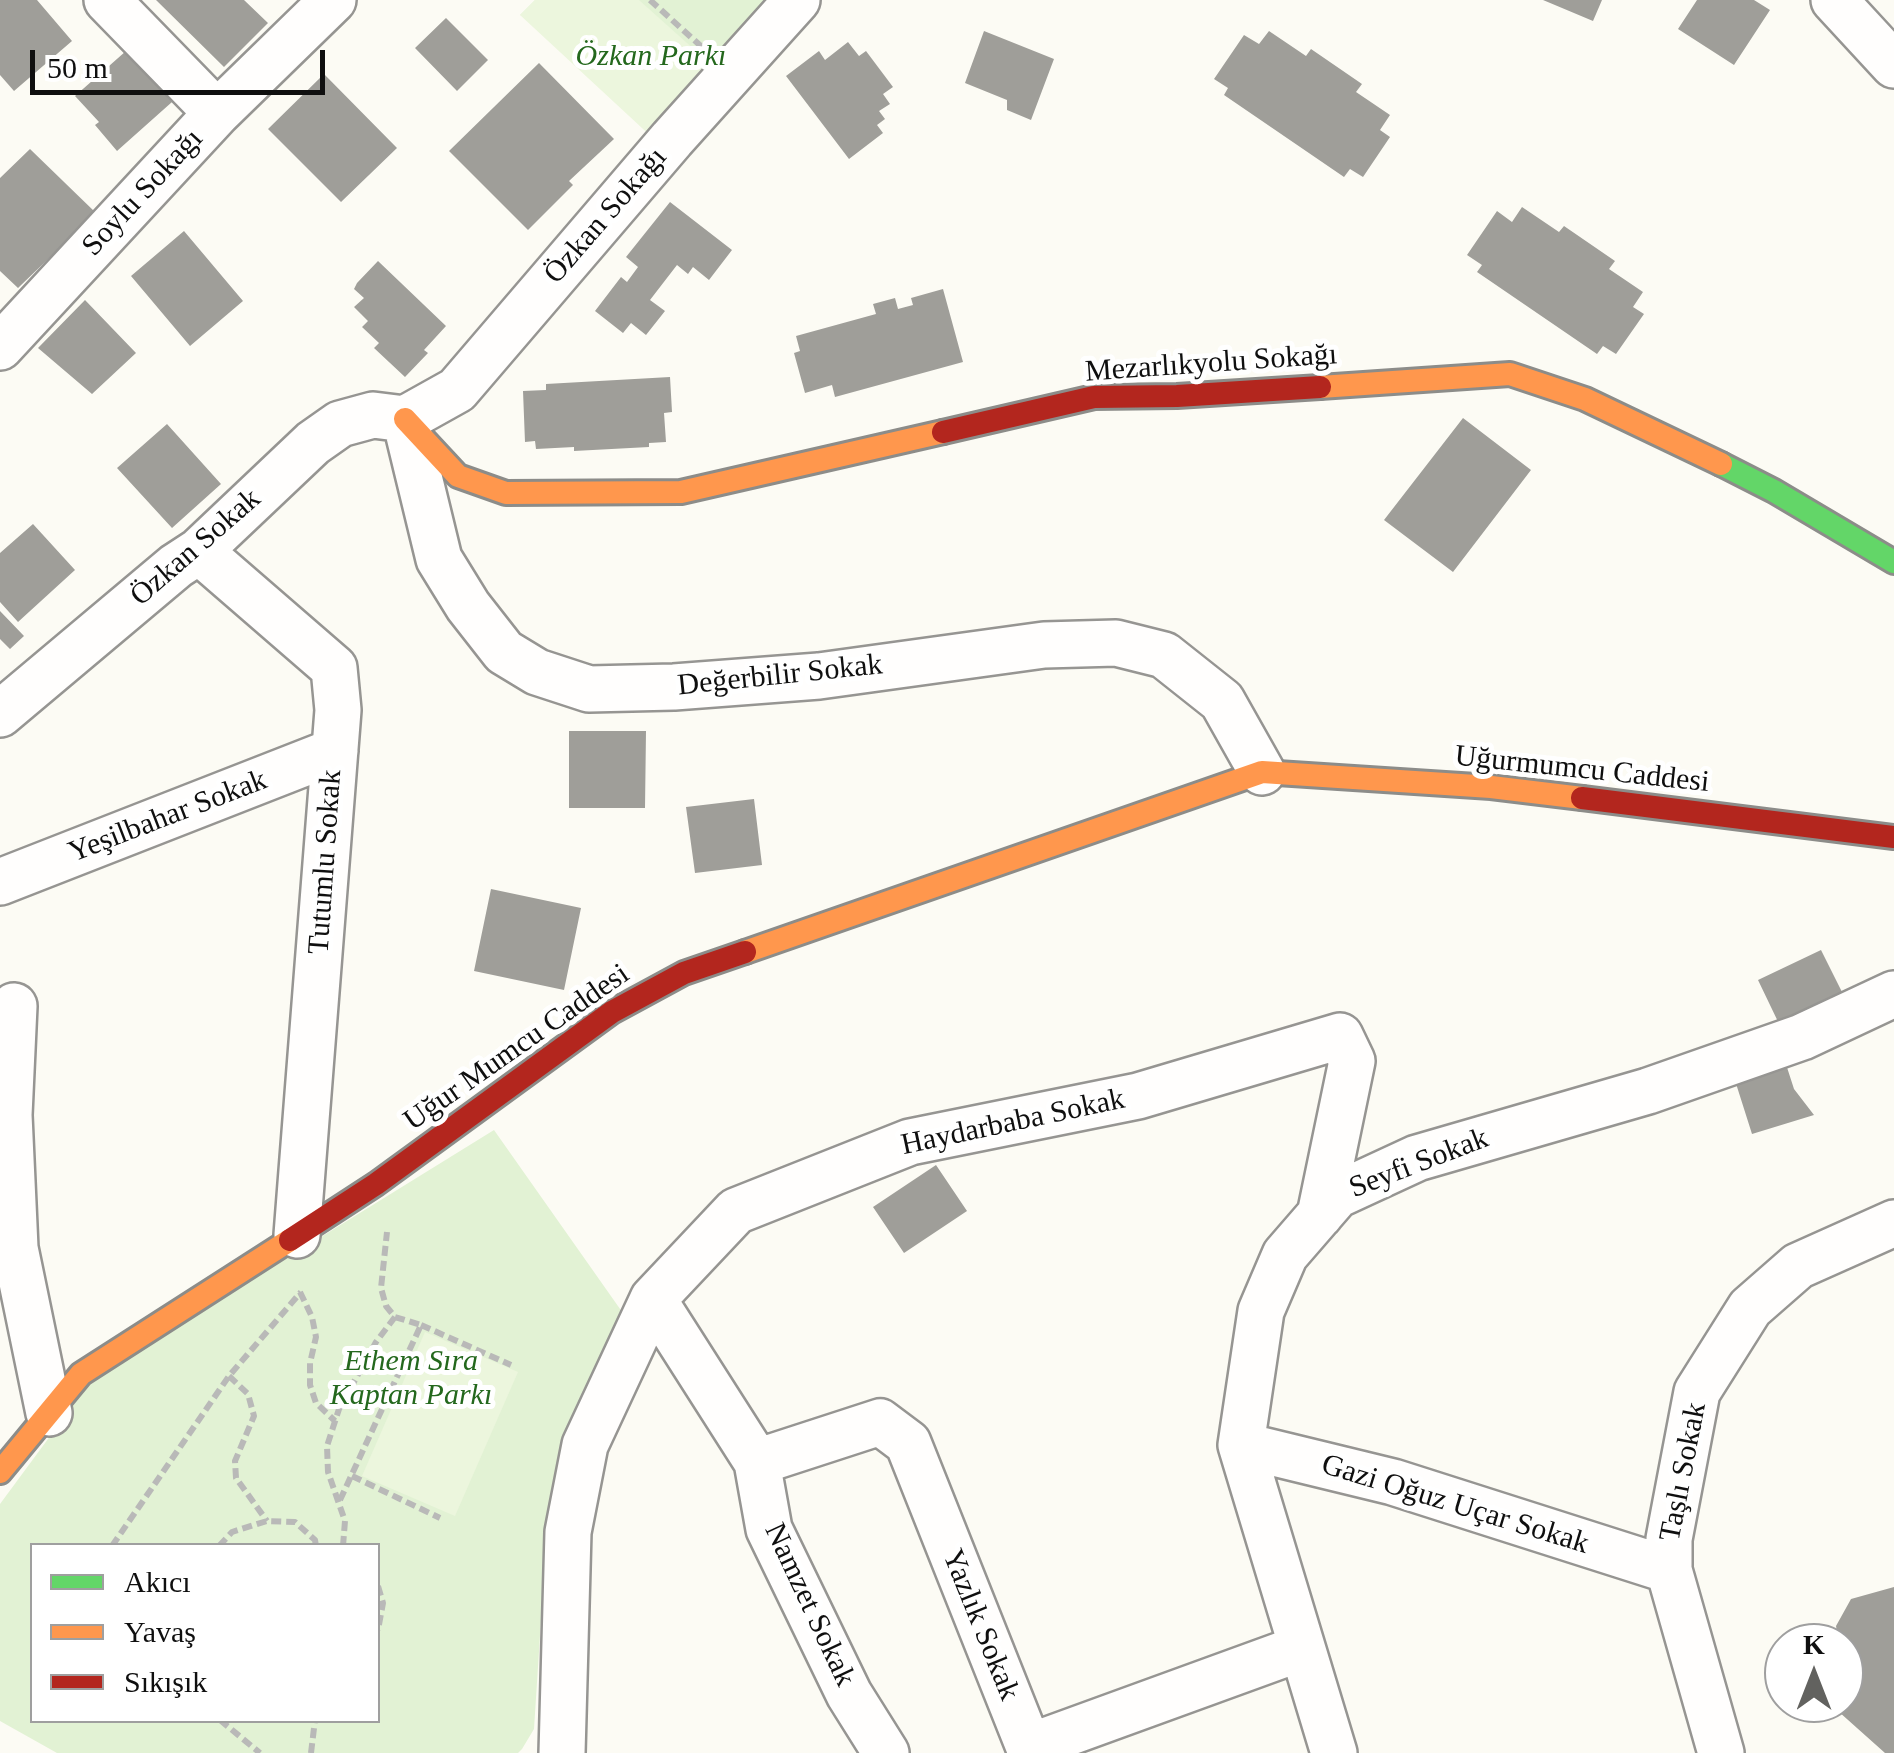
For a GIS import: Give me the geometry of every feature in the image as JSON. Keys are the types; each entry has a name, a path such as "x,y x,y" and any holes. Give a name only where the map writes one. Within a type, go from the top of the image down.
{"street":[{"path":"107,0 218,113"},
{"name":"Soylu Sokağı","path":"5,332 332,0"},
{"name":"Özkan Sokağı","path":"404,419 457,390 797,0"},
{"path":"1834,0 1894,65"},
{"name":"Mezarlıkyolu Sokağı","path":"404,419 458,476 506,493 681,492 1094,398 1510,374 1585,399 1668,438 1774,491 1894,562"},
{"name":"Özkan Sokak","path":"0,714 199,551 313,443 340,424 372,414 404,419"},
{"name":"Değerbilir Sokak","path":"404,419 439,558 468,606 504,652 537,672 588,689 674,687 819,676 1044,645 1116,643 1164,654 1222,701 1262,772"},
{"name":"Tutumlu Sokak","path":"199,551 334,668 338,710 297,1235"},
{"name":"Yeşilbahar Sokak","path":"0,882 335,750"},
{"name":"Uğurmumcu Caddesi","path":"1262,772 1492,787 1894,837"},
{"name":"Uğur Mumcu Caddesi","path":"0,1472 81,1374 376,1184 612,1012 684,973 1262,772"},
{"name":"Seyfi Sokak","path":"1334,1753 1241,1445 1261,1311 1285,1255 1337,1195 1417,1158 1648,1091 1802,1037 1894,994"},
{"path":"14,1006 5,1118 15,1248 49,1413"},
{"name":"Haydarbaba Sokak","path":"562,1753 568,1532 584,1445 654,1299 736,1211 910,1142 1138,1096 1340,1036 1352,1061 1320,1215"},
{"name":"Taşlı Sokak","path":"1721,1753 1668,1570 1668,1539 1698,1392 1750,1308 1798,1266 1894,1223"},
{"name":"Namzet Sokak","path":"654,1299 757,1462 769,1529 849,1694 886,1753"},
{"name":"Yazlık Sokak","path":"757,1462 880,1422 908,1443 1028,1747 1301,1648"},
{"name":"Gazi Oğuz Uçar Sokak","path":"1241,1445 1393,1482 1668,1570"}],"path":[{"path":"650,0 713,56"},
{"path":"372,1241 388,1230 381,1288 386,1306 395,1316 511,1364"},
{"path":"114,1543 229,1376 311,1284"},
{"path":"300,1292 312,1316 316,1337 310,1385 316,1404 335,1421"},
{"path":"343,1543 345,1521 328,1472 327,1446 335,1421 376,1342 395,1316"},
{"path":"340,1501 421,1325"},
{"path":"229,1376 248,1394 254,1416 235,1461 236,1478 267,1521"},
{"path":"352,1476 440,1518"},
{"path":"222,1543 232,1532 267,1521 295,1522 313,1543"},
{"path":"224,1723 260,1753"},
{"path":"311,1753 314,1723"}],"green space":[{"path":"535,0 777,0 716,69 520,15"},
{"name":"Özkan Parkı","path":"535,0 639,0 716,69 656,141 520,15"},
{"name":"Ethem Sıra Kaptan Parkı","path":"494,1130 625,1316 569,1440 548,1511 534,1729 518,1753 57,1753 0,1721 0,1504 93,1378"},
{"path":"425,1332 518,1372 455,1516 362,1476"}],"building":[{"path":"0,0 37,0 72,41 14,91 0,75"},
{"path":"156,0 244,0 268,23 224,67"},
{"path":"1543,0 1602,0 1593,21"},
{"path":"1697,0 1754,0 1770,10 1734,65 1678,29"},
{"path":"446,18 488,60 457,91 415,48"},
{"path":"984,31 1054,59 1031,120 1007,110 1007,100 965,83"},
{"path":"1269,31 1306,56 1311,49 1362,84 1356,92 1390,115 1380,130 1390,137 1363,177 1350,169 1344,177 1224,95 1228,88 1214,79 1244,35 1259,44"},
{"path":"848,42 859,56 866,51 893,87 883,94 890,104 879,111 885,119 877,125 883,133 849,159 786,76 819,51 825,60"},
{"path":"126,51 172,102 117,151 95,125 99,122 75,96"},
{"path":"539,63 614,139 569,181 573,185 528,230 449,151"},
{"path":"324,74 397,148 341,202 268,129"},
{"path":"30,149 96,213 18,288 0,271 0,178"},
{"path":"670,202 732,250 709,280 693,267 688,274 677,265 650,300 665,311 646,335 631,323 623,333 595,311 621,277 627,282 638,267 626,257"},
{"path":"1522,207 1559,232 1564,226 1615,261 1609,269 1643,292 1633,307 1644,314 1616,354 1603,346 1597,354 1477,272 1482,265 1467,255 1497,211 1512,222"},
{"path":"184,231 243,301 190,346 131,276"},
{"path":"378,261 446,326 405,377 374,348 379,343 362,327 368,321 354,307 364,298 354,289 357,283"},
{"path":"943,289 963,362 835,397 832,385 805,393 794,353 800,351 796,336 876,314 873,304 895,298 898,309 913,305 911,298"},
{"path":"85,300 136,353 92,394 38,348"},
{"path":"670,377 672,412 664,413 666,442 649,443 649,447 574,451 574,447 536,449 535,441 525,442 523,391 546,390 546,384"},
{"path":"1463,418 1531,470 1453,572 1384,520"},
{"path":"167,424 221,484 172,528 117,468"},
{"path":"33,524 75,570 18,622 0,602 0,553"},
{"path":"0,611 24,636 10,649 0,639"},
{"path":"569,731 646,731 645,808 569,808"},
{"path":"754,799 762,865 695,873 686,807"},
{"path":"491,889 581,908 564,990 474,971"},
{"path":"1821,950 1846,1000 1782,1030 1758,980"},
{"path":"1783,1055 1794,1089 1814,1115 1752,1134 1732,1071"},
{"path":"936,1165 967,1211 904,1253 873,1207"},
{"path":"1894,1587 1894,1753 1885,1753 1851,1723 1864,1723 1864,1623 1838,1623 1851,1599"}],"traffic: fast":[{"path":"1721,464 1894,562"}],"traffic: slow":[{"path":"1320,387 1510,374 1585,399 1721,464"},
{"path":"405,419 458,476 506,493 681,492 943,432"},
{"path":"745,952 1262,772 1491,787 1582,798"},
{"path":"0,1472 81,1374 290,1240"}],"traffic: jam":[{"path":"943,432 1094,397 1320,387"},
{"path":"1582,798 1894,837"},
{"path":"290,1240 376,1184 612,1012 684,973 745,952"}]}
